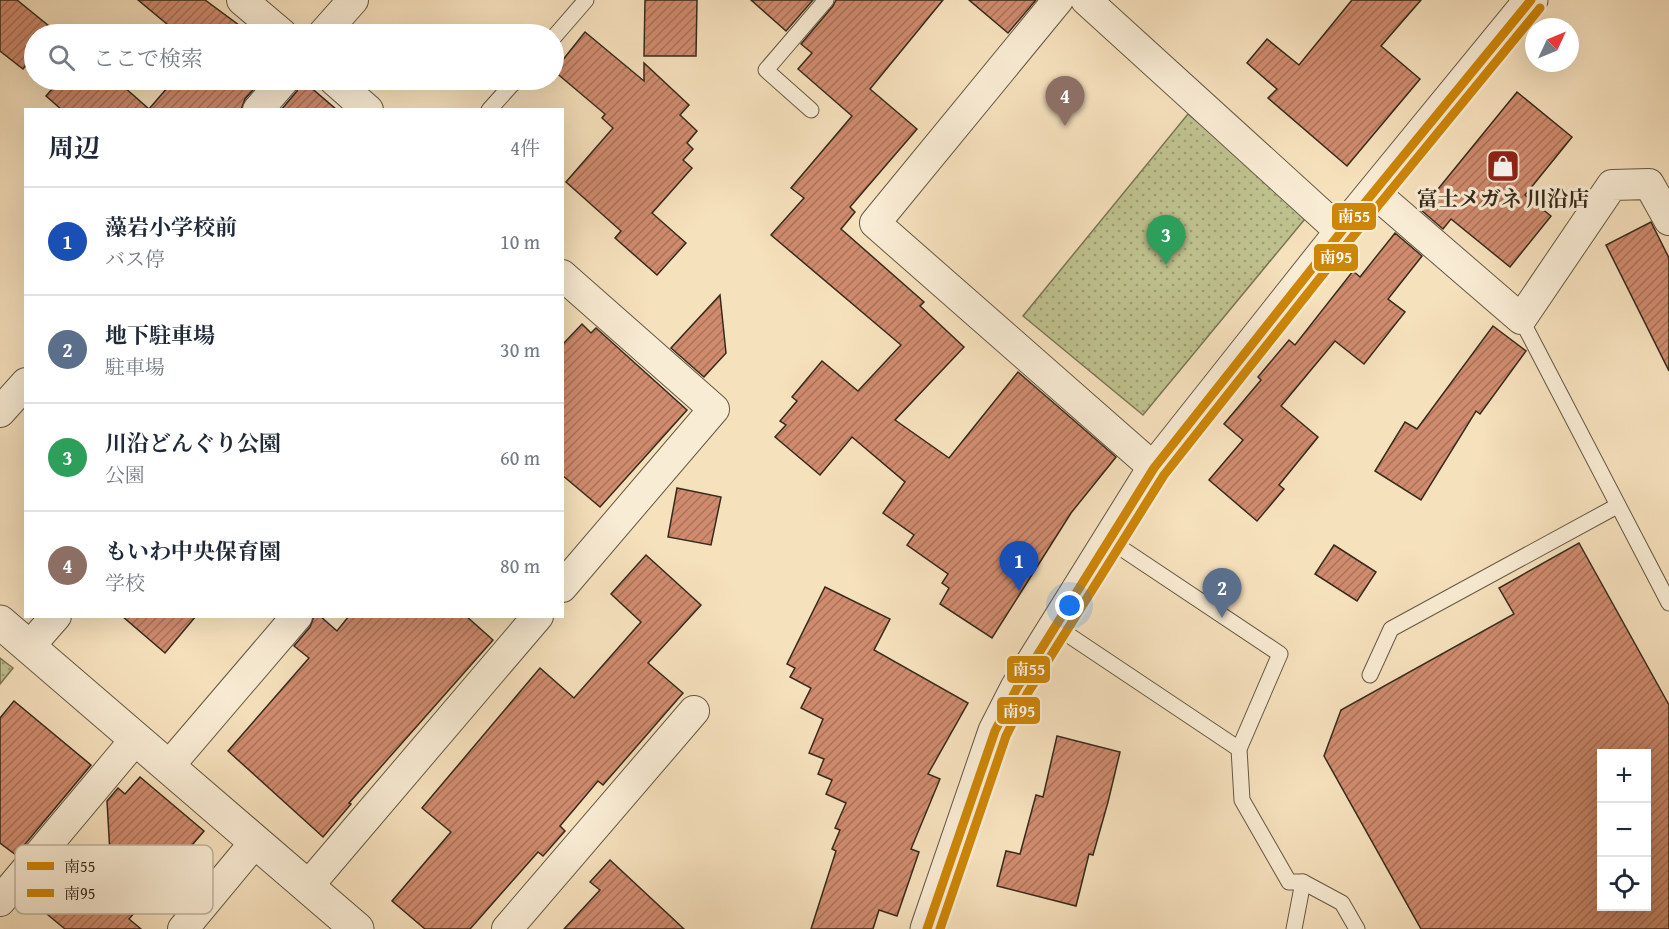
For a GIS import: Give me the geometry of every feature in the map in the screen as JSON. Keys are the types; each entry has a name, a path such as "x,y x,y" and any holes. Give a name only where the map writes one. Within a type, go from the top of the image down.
{"street":[{"path":"242,0 270,24"},
{"path":"331,24 352,0"},
{"path":"1058,0 875,223 1154,468"},
{"path":"1086,0 1341,232"},
{"path":"927,929 995,731 1017,688 1154,468 1341,232 1531,0"},
{"path":"260,108 275,90"},
{"path":"345,90 366,108"},
{"path":"1375,193 1521,319 1612,185 1649,184 1669,220"},
{"path":"564,585 714,409 568,289"},
{"path":"0,412 24,384"},
{"path":"29,647 54,618"},
{"path":"168,767 295,618"},
{"path":"308,886 536,618"},
{"path":"0,622 357,929"},
{"path":"507,929 694,711"},
{"path":"47,845 135,740"},
{"path":"213,893 256,841"},
{"path":"0,901 15,883"},
{"path":"183,929 195,914"}],"lane":[{"path":"564,25 586,0"},
{"path":"812,110 766,70 826,0"},
{"path":"491,108 507,90"},
{"path":"1521,319 1669,603"},
{"path":"1370,675 1391,628 1617,506"},
{"path":"1109,540 1280,654 1239,749 1242,800 1296,882 1342,903 1357,929"},
{"path":"1055,626 1239,749"},
{"path":"1294,929 1296,882"}],"green space":[{"path":"1188,114 1309,214 1143,415 1023,316"},
{"path":"0,658 13,668 0,684"}],"building":[{"path":"0,0 17,0 46,24 24,24 23,69 0,51"},
{"path":"138,0 205,0 237,24 167,24"},
{"path":"645,0 697,0 696,56 644,56"},
{"path":"751,0 813,0 786,31"},
{"path":"836,0 943,0 870,89 917,129 850,207 855,212 841,229 924,302 920,306 964,347 895,420 949,458 1018,372 1116,457 1071,513 992,638 940,604 949,588 942,583 948,574 907,545 914,535 883,513 905,482 852,437 820,475 775,437 786,425 780,421 797,401 792,397 822,361 858,391 901,345 771,235 804,198 791,188 852,116 798,69 812,53 801,44"},
{"path":"969,0 1036,0 1008,33"},
{"path":"1352,0 1421,0 1381,46 1420,79 1347,166 1268,98 1277,89 1247,63 1267,39 1299,65"},
{"path":"585,32 644,81 644,63 689,105 680,115 697,131 687,143 693,149 683,160 692,168 652,213 686,243 657,275 615,238 621,231 566,182 613,128 602,118 605,114 564,79 564,58"},
{"path":"51,90 127,90 148,108 60,108 46,96"},
{"path":"165,90 253,90 245,99 242,108 150,108"},
{"path":"314,90 335,108 283,108 297,91"},
{"name":"富士メガネ 川沿店","path":"1517,92 1572,137 1525,195 1551,216 1510,267 1451,219 1443,229 1421,210"},
{"path":"1651,222 1669,258 1669,371 1606,245"},
{"path":"1395,233 1422,256 1388,299 1405,312 1364,364 1335,341 1281,406 1318,437 1279,485 1284,489 1257,521 1209,480 1243,440 1224,424 1261,380 1258,377 1289,340 1295,345 1353,271 1360,277"},
{"path":"720,295 726,353 704,377 671,348"},
{"path":"582,324 591,333 596,328 687,410 600,507 564,477 564,343"},
{"path":"1493,326 1526,351 1480,414 1476,411 1421,500 1375,471 1405,422 1417,429"},
{"path":"677,488 721,497 711,545 668,537"},
{"path":"1579,543 1669,705 1669,929 1421,929 1324,756 1341,710 1514,614 1499,588"},
{"path":"1334,545 1376,572 1357,601 1315,574"},
{"path":"646,555 701,605 648,663 683,693 603,785 598,781 560,826 565,831 543,856 538,852 470,929 425,929 392,901 451,832 422,808 540,668 574,698 641,622 611,594"},
{"path":"825,587 890,619 874,650 968,703 928,774 940,779 911,849 919,852 897,916 879,910 873,929 811,929 836,851 832,849 840,830 835,828 846,803 826,794 832,780 818,774 824,759 809,753 823,719 801,708 811,688 790,677 795,668 787,664"},
{"path":"124,618 194,618 165,653"},
{"path":"313,618 322,618 337,631 347,618 468,618 493,640 349,803 351,804 323,837 228,751 309,658 294,646 310,627"},
{"path":"14,701 91,765 24,845 15,845 15,854 0,843 0,718"},
{"path":"1057,736 1120,752 1093,855 1089,854 1076,906 997,886 1006,851 1020,854 1036,795 1043,797"},
{"path":"140,777 204,831 192,845 110,845 107,801 118,788 125,794"},
{"path":"610,860 684,929 564,929 600,890 590,882"},
{"path":"47,914 133,914 129,919 141,929 65,929"}],"transit line":[{"name":"南55","path":"927,929 995,731 1017,688 1154,468 1341,232 1531,0"},
{"name":"南95","path":"940,929 1006,736 1027,694 1164,475 1350,240 1540,8"}],"place":[{"name":"もいわ中央保育園","path":"1065,126"},
{"name":"富士メガネ 川沿店","path":"1503,166"},
{"name":"川沿どんぐり公園","path":"1166,265"},
{"name":"藻岩小学校前","path":"1019,591"},
{"name":"地下駐車場","path":"1222,618"}]}
